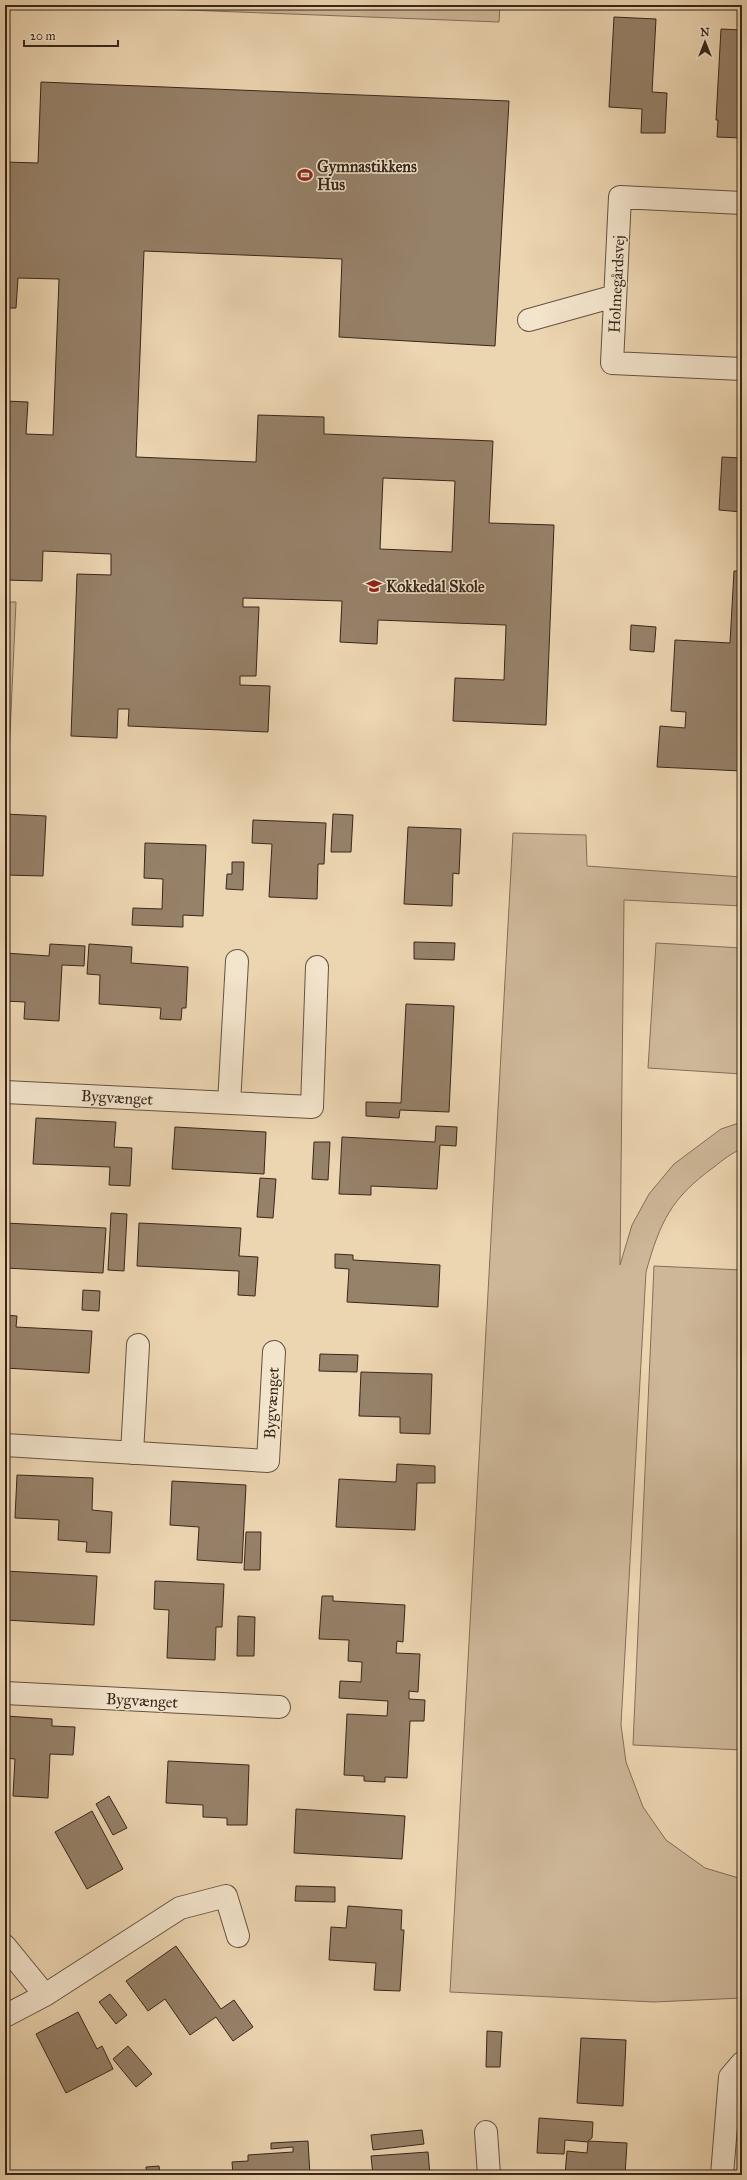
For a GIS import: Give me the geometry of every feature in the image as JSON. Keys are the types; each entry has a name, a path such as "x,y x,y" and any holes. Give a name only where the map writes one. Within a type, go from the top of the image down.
{"street":[{"name":"Holmegårdsvej","path":"742,203 620,197 612,363 742,369"},
{"path":"529,320 615,296"},
{"path":"229,1103 236,961"},
{"name":"Bygvænget","path":"5,1092 312,1107 316,967"},
{"path":"132,1453 138,1345"},
{"name":"Bygvænget","path":"5,1446 268,1461 274,1352"},
{"name":"Bygvænget","path":"5,1693 279,1707"},
{"path":"5,2016 45,1995 180,1908 226,1896 238,1936"},
{"path":"5,1946 45,1995"},
{"path":"722,2175 730,2077 742,2063"},
{"path":"486,2132 489,2175"}],"shaded area":[{"path":"56,5 500,5 499,22"},
{"path":"5,602 16,602 9,756 5,756"},
{"path":"513,833 586,835 587,866 742,877 742,906 624,900 620,1265 632,1225 649,1194 674,1164 721,1129 742,1122 742,1149 727,1157 699,1178 677,1201 662,1225 646,1272 621,1725 626,1762 643,1807 666,1840 705,1868 742,1879 742,1998 654,2002 450,1992"},
{"path":"656,943 742,948 742,1074 648,1068"},
{"path":"654,1266 742,1270 742,1750 633,1745"}],"building":[{"path":"614,17 656,19 652,92 667,93 665,133 641,133 642,109 609,107"},
{"path":"721,29 742,30 742,138 717,137 718,120 716,120"},
{"path":"41,82 509,101 495,346 339,337 342,259 144,251 136,457 256,462 258,415 324,417 324,434 493,441 489,523 554,525 546,725 453,721 455,678 504,680 506,625 378,620 377,644 340,642 342,601 243,598 243,607 259,607 256,676 240,676 240,685 270,686 268,732 128,726 129,709 118,709 117,738 71,736 77,574 111,575 111,554 43,551 42,581 5,580 5,401 28,402 26,434 53,435 59,279 18,278 16,308 5,308 5,162 38,163","holes":["383,478 455,481 452,552 380,549"]},
{"path":"722,457 742,458 742,512 719,510"},
{"path":"734,571 742,571 742,771 657,767 660,726 685,728 686,712 671,711 675,640 730,643"},
{"path":"631,625 656,627 654,652 630,650"},
{"path":"5,814 46,816 43,876 5,875"},
{"path":"333,814 353,815 351,852 331,852"},
{"path":"253,820 326,823 324,864 318,864 317,899 269,897 272,844 252,843"},
{"path":"408,827 461,829 459,874 453,873 452,906 404,904"},
{"path":"145,843 206,845 203,916 183,915 183,927 132,925 133,908 162,909 163,879 144,878"},
{"path":"232,862 244,862 243,890 226,889 227,874 232,874"},
{"path":"414,942 455,943 454,960 414,959"},
{"path":"50,944 85,946 84,966 62,965 59,1021 24,1019 25,1002 5,1001 5,953 49,956"},
{"path":"89,944 132,947 131,963 188,967 186,1008 182,1008 181,1020 160,1019 161,1008 99,1004 100,975 87,974"},
{"path":"406,1004 454,1006 449,1112 400,1110 399,1118 366,1116 366,1102 401,1103"},
{"path":"36,1118 116,1122 114,1147 132,1148 130,1186 109,1185 110,1167 33,1164"},
{"path":"436,1126 457,1127 456,1146 440,1145 437,1189 371,1186 371,1195 339,1194 342,1137 435,1142"},
{"path":"175,1127 266,1132 264,1174 172,1169"},
{"path":"314,1142 330,1142 328,1180 312,1179"},
{"path":"260,1178 276,1179 273,1218 257,1217"},
{"path":"111,1213 127,1214 124,1271 108,1270"},
{"path":"5,1223 106,1228 103,1273 5,1268"},
{"path":"139,1223 241,1228 239,1256 258,1257 255,1296 238,1295 239,1271 137,1266"},
{"path":"335,1254 353,1255 353,1260 440,1265 438,1307 347,1302 349,1269 335,1268"},
{"path":"83,1290 100,1291 99,1311 82,1310"},
{"path":"5,1315 17,1316 16,1327 92,1331 89,1373 5,1368"},
{"path":"320,1354 358,1355 357,1372 319,1371"},
{"path":"361,1372 432,1374 430,1434 400,1433 400,1417 359,1416"},
{"path":"397,1464 435,1466 435,1483 417,1483 415,1530 336,1527 339,1479 396,1482"},
{"path":"17,1475 93,1478 92,1510 112,1512 110,1553 86,1552 87,1542 58,1540 59,1520 15,1518"},
{"path":"172,1481 246,1485 242,1563 197,1560 199,1527 170,1525"},
{"path":"246,1532 261,1532 260,1570 244,1570"},
{"path":"5,1571 97,1576 94,1625 5,1620"},
{"path":"155,1581 224,1584 222,1627 216,1627 215,1660 167,1658 169,1610 154,1609"},
{"path":"322,1596 333,1596 333,1601 405,1605 403,1642 397,1641 396,1653 420,1654 418,1692 409,1691 409,1699 425,1700 424,1721 410,1721 407,1778 385,1777 385,1782 364,1781 364,1776 344,1775 347,1714 387,1716 388,1701 339,1698 340,1681 361,1682 362,1662 348,1661 349,1640 319,1639"},
{"path":"238,1616 255,1617 254,1656 237,1656"},
{"path":"5,1716 52,1719 52,1726 75,1727 73,1755 50,1754 48,1798 13,1796 15,1759 5,1758"},
{"path":"168,1761 249,1765 247,1825 227,1825 227,1818 203,1817 203,1805 166,1803"},
{"path":"109,1796 127,1828 113,1835 96,1804"},
{"path":"296,1809 405,1816 402,1859 294,1853"},
{"path":"92,1811 123,1869 87,1889 55,1832"},
{"path":"296,1886 335,1887 335,1902 295,1901"},
{"path":"348,1906 402,1910 401,1930 404,1930 400,1991 374,1990 376,1963 329,1960 331,1927 346,1928"},
{"path":"176,1946 221,2009 234,2000 253,2027 233,2041 216,2017 190,2035 165,1999 148,2011 126,1981"},
{"path":"110,1994 127,2015 116,2024 99,2002"},
{"path":"78,2012 97,2049 102,2046 113,2069 66,2093 36,2034"},
{"path":"487,2031 502,2032 500,2067 486,2067"},
{"path":"581,2038 626,2040 623,2106 577,2103"},
{"path":"128,2046 152,2074 136,2087 113,2059"},
{"path":"539,2118 593,2122 592,2138 588,2141 627,2143 625,2175 565,2175 567,2151 587,2153 588,2142 565,2140 564,2154 537,2153"},
{"path":"422,2130 424,2144 373,2150 371,2135"},
{"path":"308,2141 310,2175 233,2175 232,2162 248,2161 248,2155 293,2152 293,2147 271,2149 271,2143"},
{"path":"428,2152 430,2175 373,2175 371,2156"},
{"path":"159,2166 160,2175 147,2175 146,2167"},
{"path":"136,2173 136,2175 106,2175"}],"place":[{"name":"Gymnastikkens Hus","path":"305,175"},
{"name":"Kokkedal Skole","path":"374,586"}]}
